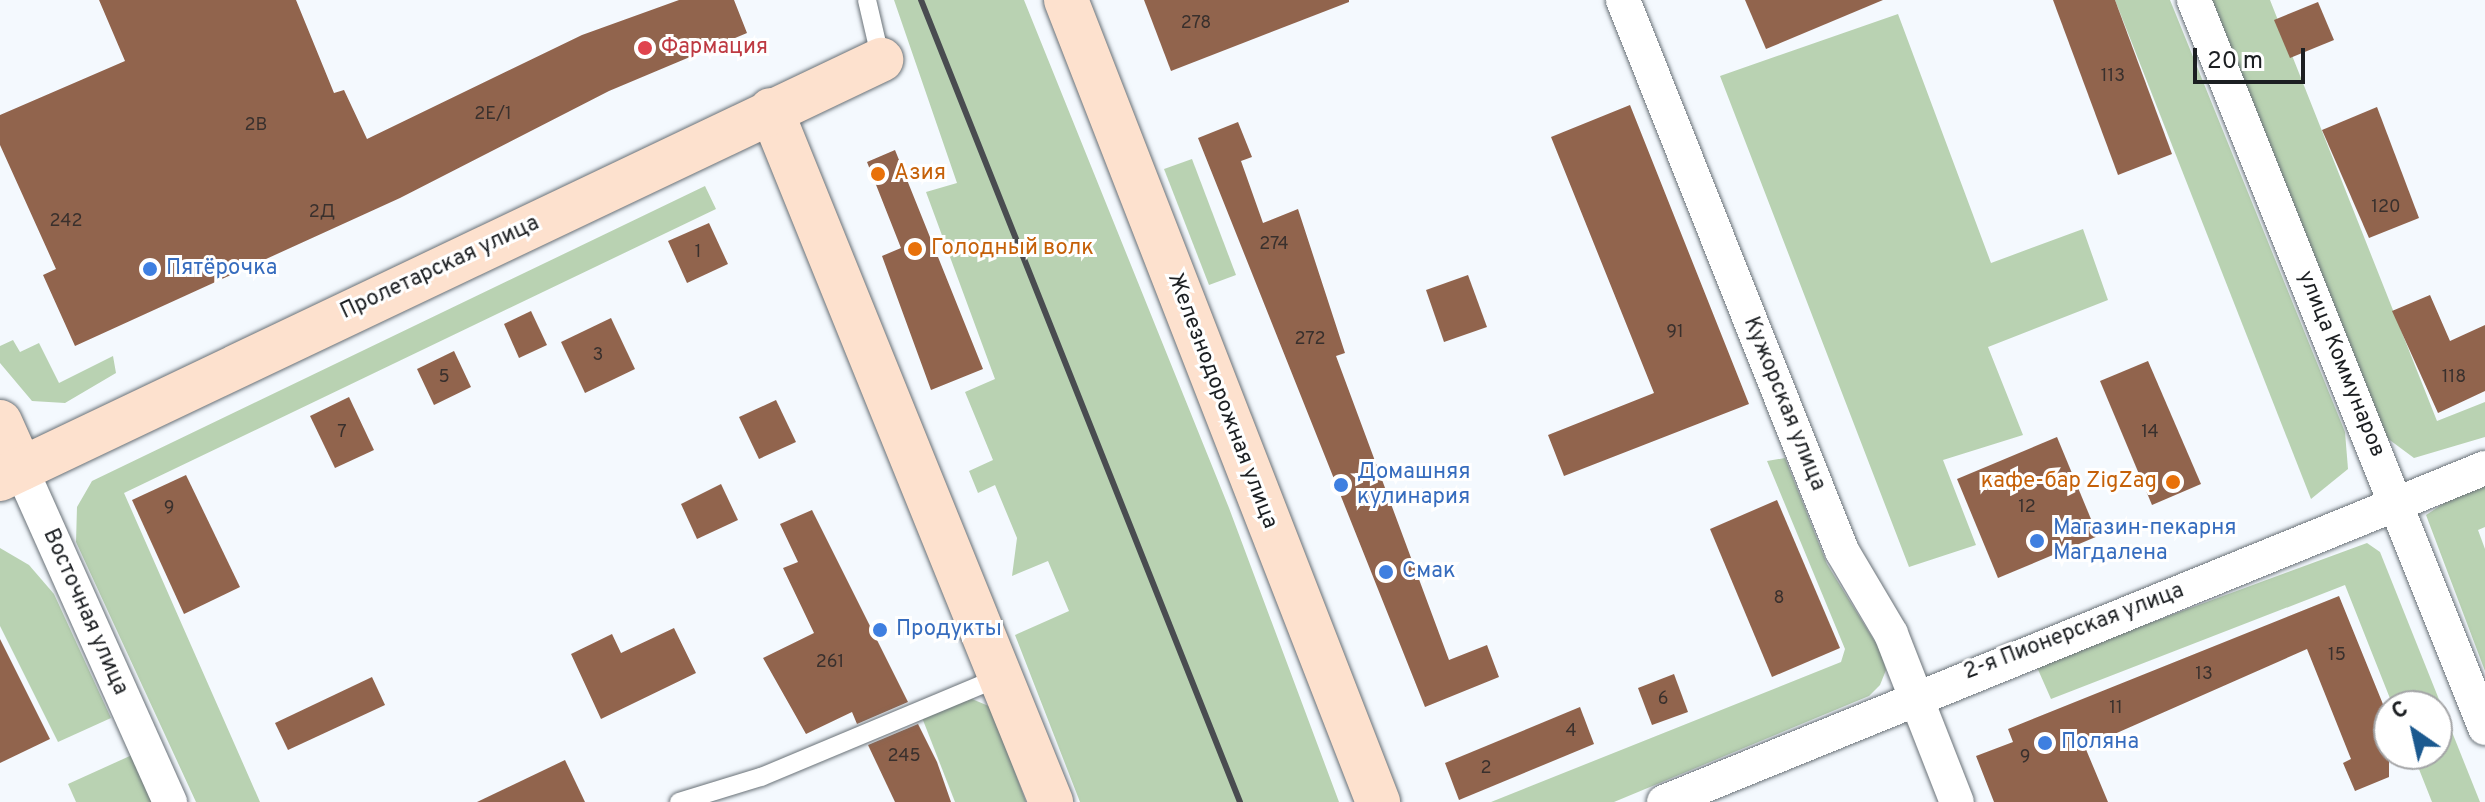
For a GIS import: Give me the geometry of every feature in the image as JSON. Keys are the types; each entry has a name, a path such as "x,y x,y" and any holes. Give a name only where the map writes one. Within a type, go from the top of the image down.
{"street":[{"name":"Железнодорожная улица","path":"1066,0 1378,802"},
{"name":"Кужорская улица","path":"1623,0 1842,551 1891,634 1957,802"},
{"name":"улица Коммунаров","path":"2194,0 2485,728"},
{"name":"Пролетарская улица","path":"10,474 881,60"},
{"path":"771,110 1051,802"},
{"name":"Восточная улица","path":"0,422 10,474 170,802"},
{"name":"2-я Пионерская улица","path":"1664,802 1915,694 2398,506 2485,468"}],"lane":[{"path":"867,0 881,60"},
{"path":"679,802 761,777 1000,676"}],"green space":[{"path":"894,0 1024,0 1229,508 1339,802 1080,802 1015,635 1069,611 1048,561 1012,576 1017,538 995,485 978,493 969,471 993,460 965,392 995,379 926,192 957,183"},
{"path":"2115,0 2170,0 2345,432 2348,469 2311,499"},
{"path":"2211,0 2270,0 2437,421 2485,402 2485,437 2414,458 2387,438"},
{"path":"1898,14 1991,263 2083,229 2108,300 1988,347 2023,435 1943,460 1976,545 1909,567 1720,76"},
{"path":"1192,159 1236,275 1209,285 1164,169"},
{"path":"705,186 716,209 124,493 260,802 196,802 76,542 77,507 92,481"},
{"path":"13,340 20,352 39,343 59,383 113,356 116,373 65,403 32,401 0,363 0,346"},
{"path":"1785,458 1827,564 1880,650 1886,670 1880,685 1869,696 1614,802 1491,802 1841,662 1845,649 1767,461"},
{"path":"2485,477 2485,527 2478,530 2485,549 2485,671 2426,515"},
{"path":"2367,543 2380,552 2435,690 2387,690 2345,585 2051,699 2036,665"},
{"path":"0,548 29,565 54,594 111,718 58,742 0,626"},
{"path":"972,699 991,707 1026,802 955,802 921,715"},
{"path":"2453,734 2480,802 2432,802 2419,770 2453,770"},
{"path":"132,755 153,802 76,802 68,784"}],"building":[{"path":"99,0 296,0 334,93 344,90 367,139 582,35 679,0 734,0 747,33 609,91 400,198 75,346 43,275 56,269 0,145 0,115 125,61"},
{"path":"1144,0 1349,0 1349,2 1171,71"},
{"path":"1745,0 1883,0 1766,49"},
{"path":"2053,0 2115,0 2172,154 2118,175"},
{"path":"2318,2 2334,40 2290,58 2274,20"},
{"path":"1630,105 1749,404 1564,476 1548,435 1654,393 1551,137"},
{"path":"2377,107 2419,218 2369,238 2322,130"},
{"path":"1238,122 1252,157 1241,161 1263,223 1298,209 1345,353 1336,356 1449,660 1487,645 1499,677 1425,707 1198,138"},
{"path":"895,150 983,369 931,390 882,256 901,248 867,162"},
{"path":"709,223 728,264 687,283 668,241"},
{"path":"1468,275 1487,327 1444,342 1426,290"},
{"path":"2430,295 2450,341 2485,325 2485,391 2438,413 2392,311"},
{"path":"531,311 547,345 519,358 504,324"},
{"path":"611,318 635,369 585,393 561,342"},
{"path":"454,351 471,387 434,405 417,369"},
{"path":"2148,361 2201,484 2152,505 2100,381"},
{"path":"349,397 374,450 335,468 310,416"},
{"path":"776,400 796,442 759,459 739,417"},
{"path":"2057,437 2098,536 1998,578 1957,479"},
{"path":"186,475 240,587 184,614 132,500"},
{"path":"721,484 738,520 697,539 681,504"},
{"path":"1777,500 1840,648 1772,677 1710,529"},
{"path":"812,510 908,702 857,724 852,712 806,734 763,658 814,633 783,568 798,562 780,524"},
{"path":"2339,596 2377,690 2373,690 2373,770 2389,770 2389,777 2355,791 2343,763 2351,759 2307,649 2085,747 2108,802 1994,802 1976,756 2013,742 2008,729"},
{"path":"674,628 696,673 601,719 571,654 612,634 621,653"},
{"path":"0,639 50,739 0,763"},
{"path":"1674,674 1688,712 1652,725 1638,688"},
{"path":"372,677 385,705 288,750 275,723"},
{"path":"1580,707 1594,744 1459,800 1445,763"},
{"path":"918,724 937,762 951,802 895,802 868,745"},
{"path":"565,760 585,802 477,802"}],"railway":[{"path":"921,0 1240,802"}],"place":[{"name":"Фармация","path":"645,48"},
{"name":"Азия","path":"878,174"},
{"name":"Голодный волк","path":"915,249"},
{"name":"Пятёрочка","path":"150,269"},
{"name":"кафе-бар ZigZag","path":"2173,482"},
{"name":"Домашняя кулинария","path":"1341,485"},
{"name":"Магазин-пекарня Магдалена","path":"2037,541"},
{"name":"Смак","path":"1386,572"},
{"name":"Продукты","path":"880,630"},
{"name":"Поляна","path":"2045,743"}]}
